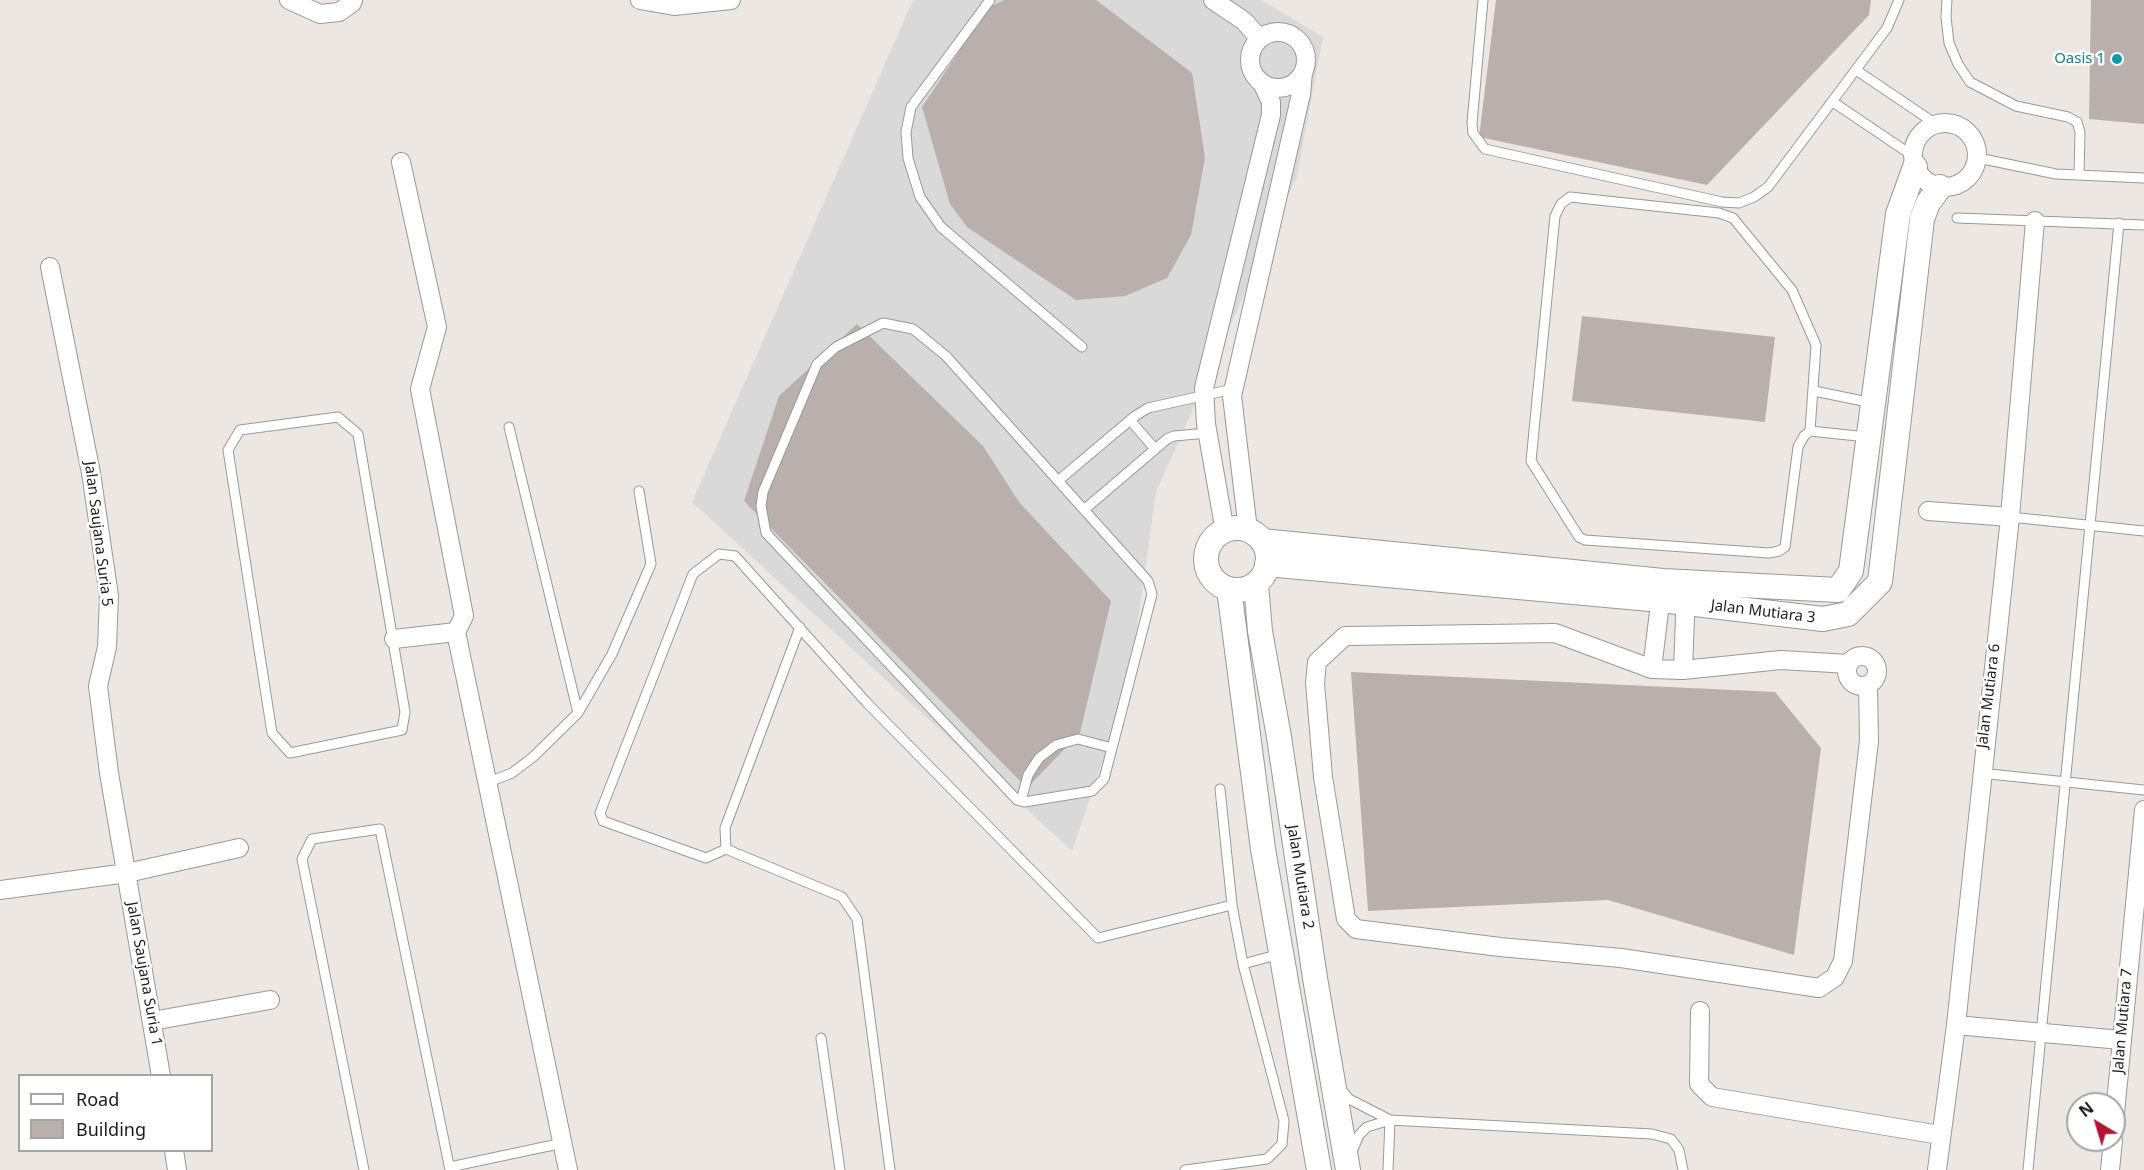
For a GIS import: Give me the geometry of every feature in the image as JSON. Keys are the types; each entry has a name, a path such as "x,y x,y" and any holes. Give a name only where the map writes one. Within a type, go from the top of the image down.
{"street":[{"path":"289,0 320,14 339,12 353,0"},
{"path":"640,0 674,6 731,0"},
{"path":"1213,0 1244,21 1259,38"},
{"path":"1277,31 1295,36 1305,51 1307,59 1301,94 1233,389 1232,412 1252,550 1208,433 1204,388 1271,115 1270,102 1262,83 1253,74 1250,65 1253,46 1259,38 1277,31"},
{"path":"1262,83 1277,88 1286,87 1294,83 1303,73"},
{"path":"1946,122 1966,130 1973,138 1978,158 1969,177 1951,187 1940,188 1929,184 1914,161 1919,136 1936,124 1946,122"},
{"name":"Jalan Mutiara 3","path":"1674,591 1838,590 1851,571 1898,214 1914,161"},
{"path":"401,162 437,327 420,388 464,616 456,632 568,1170"},
{"name":"Jalan Mutiara 3","path":"1229,589 1247,588 1252,550 1674,591 1823,619 1848,614 1880,582 1922,219 1928,203 1940,188"},
{"name":"Jalan Mutiara 6","path":"1936,1170 1956,1025 1980,773 2010,517 2035,221"},
{"name":"Jalan Saujana Suria 5","path":"50,267 91,473 109,596 107,647 98,686 109,773 127,873"},
{"path":"1928,511 2010,517"},
{"path":"1229,589 1213,578 1206,560 1212,541 1252,550"},
{"name":"Jalan Mutiara 2","path":"1252,550 1260,631 1280,737 1329,1064 1348,1169"},
{"name":"Jalan Mutiara 2","path":"1229,589 1263,849 1319,1170"},
{"path":"1652,669 1674,591"},
{"path":"1674,591 1683,670"},
{"path":"393,639 456,632"},
{"path":"1555,633 1652,669 1683,670 1781,660 1850,664 1857,657 1864,656 1875,663 1876,675 1868,685 1869,741 1843,960 1835,977 1819,988 1621,958 1500,947 1356,929 1346,919 1323,777 1315,683 1317,662 1345,636 1555,633"},
{"name":"Jalan Mutiara 7","path":"2117,1092 2144,810"},
{"path":"0,890 127,873 239,848"},
{"name":"Jalan Saujana Suria 1","path":"127,873 161,1074"},
{"path":"152,1021 270,1000"},
{"path":"1700,1011 1699,1084 1712,1097 1940,1136"},
{"path":"1956,1025 2121,1040"},
{"path":"174,1152 177,1170"},
{"path":"2110,1170 2112,1152"}],"lane":[{"path":"990,0 911,107 906,132 908,158 920,197 941,227 1082,347"},
{"path":"1483,0 1473,133 1485,149 1494,153 1722,202 1739,203 1755,197 1768,187 1887,28 1899,0"},
{"path":"1947,0 1949,43 1958,64 1970,82 2016,106 2068,117 2077,122 2080,132 2079,175"},
{"path":"1857,70 1936,124"},
{"path":"1833,102 1914,161"},
{"path":"1978,158 2056,174 2144,178"},
{"path":"1570,197 1719,213 1733,218 1792,290 1816,345 1810,431 1798,447 1785,547 1779,551 1758,553 1585,540 1579,537 1532,461 1555,216 1561,204 1570,197"},
{"path":"1957,218 2144,225"},
{"path":"2028,1170 2119,223"},
{"path":"883,323 913,329 946,356 1059,480 1141,570 1152,594 1104,779 1092,791 1021,801 1011,794 769,539 761,506 766,482 817,364 836,347 883,323"},
{"path":"1059,480 1130,420 1148,408 1233,389"},
{"path":"1814,391 1874,403"},
{"path":"338,417 358,434 393,639 405,712 402,730 291,753 272,733 228,450 240,430 338,417"},
{"path":"1130,420 1155,449"},
{"path":"509,427 578,713"},
{"path":"1810,431 1870,437"},
{"path":"1085,509 1155,449 1174,436 1208,433"},
{"path":"489,782 512,773 533,757 578,713 612,654 651,564 639,491"},
{"path":"2010,517 2144,531"},
{"path":"890,1170 857,920 842,897 726,849 706,858 603,821 600,813 693,574 719,554 735,556 868,704 1098,938 1232,904"},
{"path":"726,849 725,828 800,627"},
{"path":"1021,801 1028,775 1039,758 1056,745 1078,739 1112,748"},
{"path":"1980,773 2144,790"},
{"path":"1185,1170 1267,1159 1282,1144 1284,1121 1243,964 1232,904 1220,789"},
{"path":"364,1170 302,859 312,838 380,829 450,1168 563,1143"},
{"path":"1243,964 1282,953"},
{"path":"821,1038 840,1170"},
{"path":"1329,1064 1339,1087 1349,1099 1390,1120"},
{"path":"1388,1170 1390,1120"},
{"path":"1348,1169 1353,1146 1359,1135 1367,1127 1390,1120 1652,1134 1671,1139 1678,1150 1683,1170"}],"shaded area":[{"path":"913,0 1261,0 1323,37 1297,176 1156,492 1129,684 1072,851 692,502"}],"building":[{"path":"1004,0 1096,0 1192,73 1205,158 1191,235 1167,278 1125,296 1076,300 967,227 950,204 922,107 988,8"},
{"path":"1496,0 1871,0 1869,15 1707,185 1479,137"},
{"name":"Oasis 1","path":"2091,0 2144,0 2144,124 2089,119"},
{"path":"1582,316 1775,337 1765,422 1572,401"},
{"path":"857,324 983,446 1019,502 1111,601 1080,733 1027,788 744,501 779,396"},
{"path":"1351,672 1775,692 1821,748 1794,955 1608,900 1368,911"}],"place":[{"name":"Oasis 1","path":"2117,59"}]}
